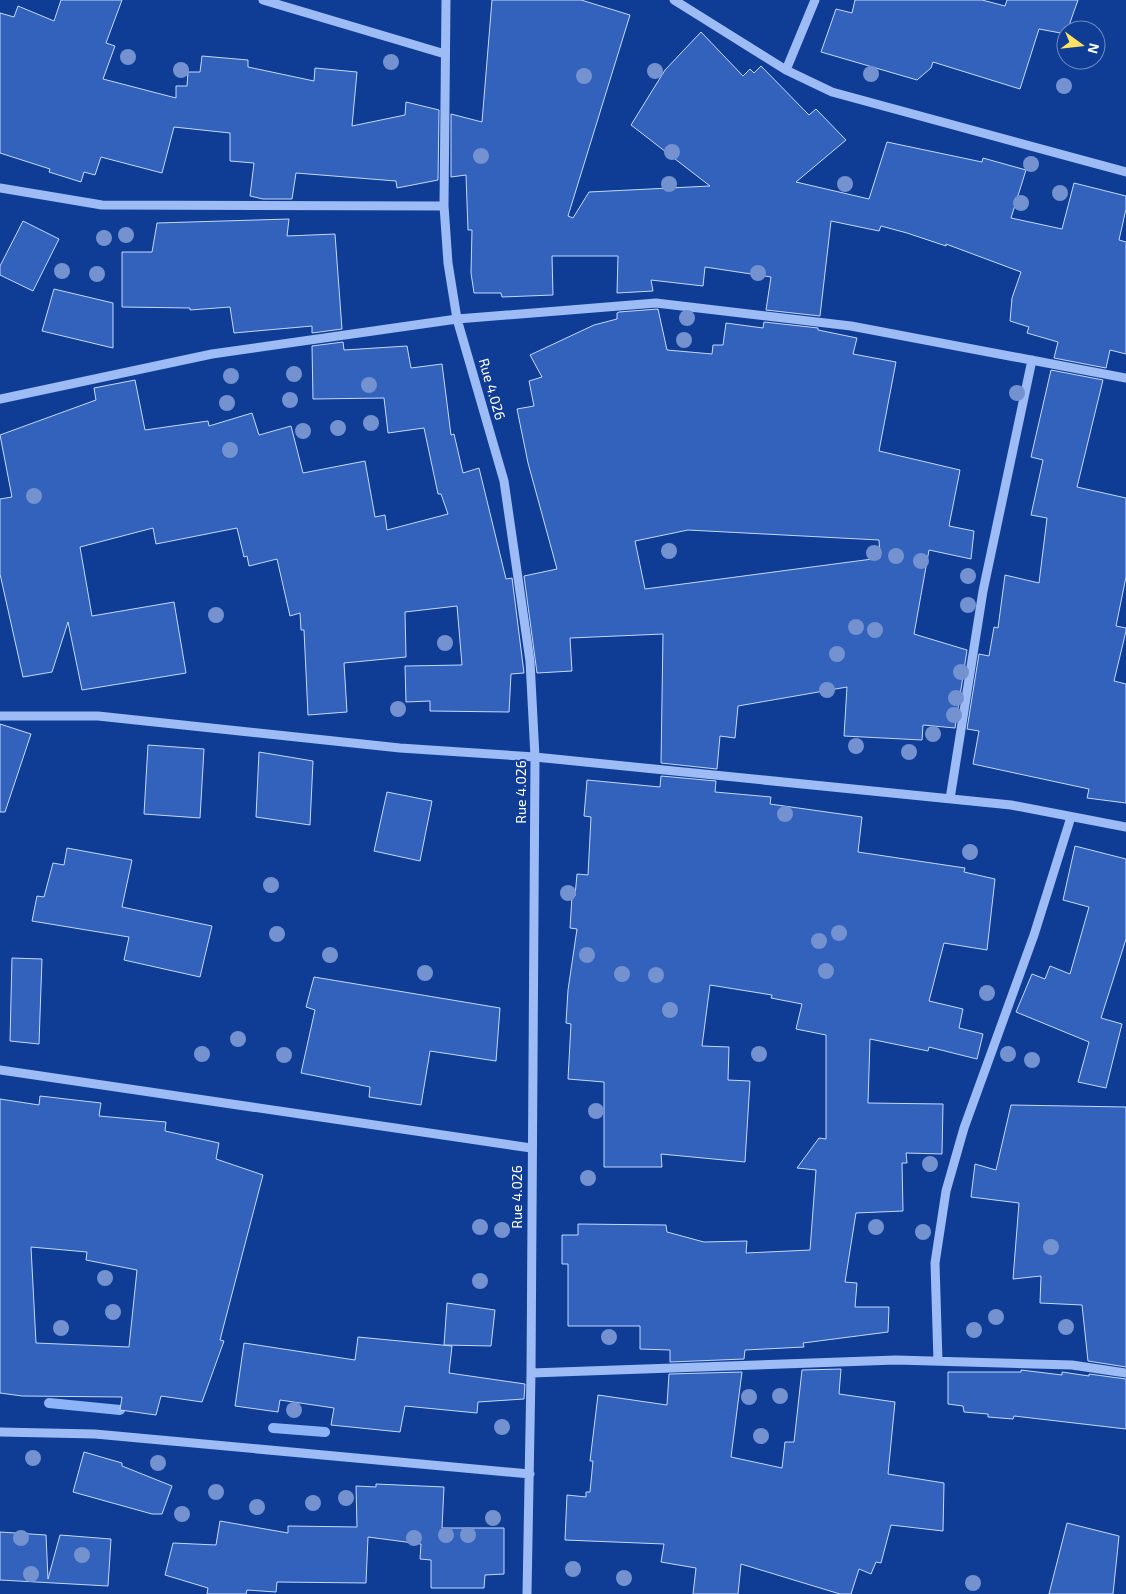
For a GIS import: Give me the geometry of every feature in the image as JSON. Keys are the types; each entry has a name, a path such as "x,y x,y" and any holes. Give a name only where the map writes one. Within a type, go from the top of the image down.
{"street":[{"path":"263,0 445,54"},
{"name":"Rue 4.026","path":"446,0 444,206 448,263 457,319 504,481 530,661 535,756 531,1373 527,1594"},
{"path":"674,0 786,70 832,92 1126,172"},
{"path":"786,70 815,0"},
{"path":"0,188 102,205 444,206"},
{"path":"0,400 212,354 457,319 656,303 852,326 1126,378"},
{"path":"950,799 984,592 1032,360"},
{"path":"0,716 98,716 400,748 535,756 1011,805 1126,828"},
{"path":"938,1361 935,1263 946,1191 964,1128 1034,935 1072,817"},
{"path":"0,1070 531,1148"},
{"path":"531,1373 887,1360 1072,1365 1126,1373"},
{"path":"0,1432 95,1434 530,1474"}],"building":[{"path":"61,0 122,0 106,43 115,46 103,79 176,98 176,86 187,86 188,72 200,72 202,56 248,60 248,67 314,81 315,68 357,72 352,126 405,115 406,102 439,110 438,180 397,188 396,181 296,173 292,199 263,199 250,196 254,163 230,161 230,133 174,127 162,173 101,157 95,175 84,172 81,182 49,172 50,169 0,153 0,13 14,17 18,6 54,21"},
{"path":"492,0 581,0 630,15 568,216 573,218 589,192 710,186 631,125 665,70 701,32 743,76 750,69 754,73 761,66 809,115 816,109 846,140 796,182 869,199 887,142 982,162 983,158 1026,170 1011,218 1062,229 1074,183 1126,196 1126,209 1119,240 1126,242 1126,354 1110,350 1106,368 1054,358 1058,342 1027,333 1029,327 1010,321 1012,298 1021,272 946,244 946,246 881,226 879,231 831,221 820,316 766,310 771,277 705,267 703,286 651,280 653,291 617,293 618,256 552,256 553,295 502,297 501,293 474,293 471,273 472,230 468,230 466,175 451,177 451,114 482,122"},
{"path":"855,0 982,0 1005,6 1007,0 1078,0 1071,20 1056,20 1056,32 1039,29 1020,89 933,62 931,68 917,80 821,52 836,9 852,13"},
{"path":"289,219 287,236 335,234 342,329 312,333 312,326 234,333 230,307 190,310 190,308 122,307 122,252 152,252 157,223"},
{"path":"23,221 59,239 33,291 0,275 0,266"},
{"path":"54,289 113,303 113,348 42,331"},
{"path":"658,309 667,350 712,354 713,345 723,345 726,323 763,328 764,322 818,328 818,330 857,338 853,354 896,362 879,451 960,470 949,526 974,531 971,559 929,550 914,634 967,650 955,728 923,725 922,740 844,736 847,687 738,706 735,738 720,736 717,769 661,763 663,634 570,638 572,671 537,673 524,576 557,569 528,463 517,409 534,406 529,381 542,377 530,355 594,325 617,319 617,313","holes":["688,530 879,540 880,558 645,589 635,541"]},
{"path":"343,342 344,350 407,346 411,368 442,364 451,435 454,434 463,473 479,468 506,579 512,578 524,673 511,674 509,712 430,711 430,701 406,702 405,666 462,665 457,606 405,612 406,657 344,663 347,712 308,715 304,630 301,630 300,613 290,616 277,559 249,566 247,556 244,557 237,528 156,544 153,528 80,547 92,616 174,602 186,673 82,690 68,622 52,672 23,677 0,574 0,499 12,497 0,435 96,400 94,388 135,380 145,430 208,421 209,426 252,413 259,435 291,426 303,473 365,461 375,517 385,515 387,530 448,514 441,494 438,494 424,428 388,433 384,398 313,399 312,346"},
{"path":"1051,370 1103,380 1077,487 1126,498 1126,577 1116,626 1126,628 1126,631 1114,681 1126,684 1126,803 1087,798 1089,789 973,764 979,731 967,729 979,654 989,656 994,627 998,628 1005,575 1039,583 1047,518 1031,515 1043,460 1031,457"},
{"path":"0,724 31,734 5,812 0,812"},
{"path":"148,745 204,749 200,818 144,814"},
{"path":"259,752 313,761 310,825 256,817"},
{"path":"661,776 716,781 715,792 771,797 770,804 862,817 858,852 965,868 964,872 995,879 987,950 944,943 929,1001 963,1009 959,1028 983,1034 977,1059 929,1047 928,1051 870,1039 868,1103 943,1104 942,1154 906,1153 907,1163 902,1163 903,1211 856,1213 845,1282 857,1283 855,1307 889,1307 888,1332 803,1343 804,1347 745,1350 744,1359 670,1362 670,1350 640,1349 640,1326 568,1326 568,1264 562,1264 562,1235 578,1235 578,1224 666,1225 667,1232 704,1242 747,1241 746,1253 810,1250 816,1170 797,1168 819,1138 826,1139 826,1035 796,1029 802,1004 771,998 772,995 710,985 702,1046 729,1047 728,1080 750,1081 745,1162 661,1154 662,1167 604,1167 604,1082 568,1079 571,1024 566,1023 568,990 577,929 570,928 572,896 575,896 577,874 588,875 591,817 584,816 587,780 660,787"},
{"path":"387,792 432,801 420,861 374,851"},
{"path":"1075,846 1126,859 1126,939 1101,1018 1122,1024 1106,1088 1078,1082 1089,1042 1016,1012 1032,974 1045,979 1050,966 1070,974 1089,907 1063,900"},
{"path":"67,848 132,860 122,907 212,926 200,977 124,960 129,937 32,921 37,896 44,897 53,863 64,865"},
{"path":"12,958 42,959 39,1044 10,1041"},
{"path":"314,977 500,1008 496,1061 430,1051 421,1105 369,1097 370,1087 301,1073 315,1010 306,1007"},
{"path":"40,1096 101,1103 99,1116 166,1122 165,1131 219,1143 216,1159 263,1175 220,1340 224,1341 202,1402 161,1396 156,1415 120,1410 122,1397 22,1396 0,1393 0,1099 39,1105","holes":["31,1247 87,1252 86,1260 137,1270 129,1347 36,1343"]},
{"path":"1011,1105 1126,1107 1126,1367 1088,1361 1082,1305 1040,1303 1041,1276 1013,1279 1019,1203 971,1197 975,1164 996,1170"},
{"path":"447,1303 495,1310 491,1346 444,1345"},
{"path":"358,1337 452,1346 449,1373 525,1384 524,1399 478,1402 477,1413 405,1406 400,1432 331,1425 334,1408 280,1400 278,1412 235,1406 244,1343 355,1360"},
{"path":"841,1369 839,1394 895,1402 888,1474 944,1483 943,1531 891,1525 881,1563 876,1562 871,1574 859,1569 851,1594 840,1594 741,1564 738,1594 693,1594 696,1568 661,1562 664,1544 565,1540 567,1495 586,1497 586,1492 590,1492 593,1461 590,1461 598,1395 667,1405 669,1374 742,1372 731,1457 782,1468 785,1442 794,1442 802,1370"},
{"path":"1021,1370 1062,1375 1062,1372 1089,1376 1089,1374 1126,1379 1126,1429 1014,1416 1013,1419 988,1417 988,1414 964,1412 963,1406 948,1404 948,1372 1021,1372"},
{"path":"84,1452 122,1463 122,1466 172,1486 162,1514 152,1514 73,1492"},
{"path":"376,1484 444,1487 442,1528 504,1528 504,1574 485,1575 484,1588 431,1588 431,1560 420,1559 421,1544 368,1537 366,1583 277,1582 276,1592 247,1590 246,1594 207,1594 208,1588 165,1575 173,1543 216,1545 220,1521 288,1533 288,1526 357,1527 356,1486 376,1487"},
{"path":"1067,1523 1119,1536 1113,1594 1049,1594"},
{"path":"0,1532 46,1535 48,1579 60,1535 111,1539 108,1586 0,1580"}],"waterway":[{"path":"49,1403 120,1410"},
{"path":"273,1428 325,1432"}]}
